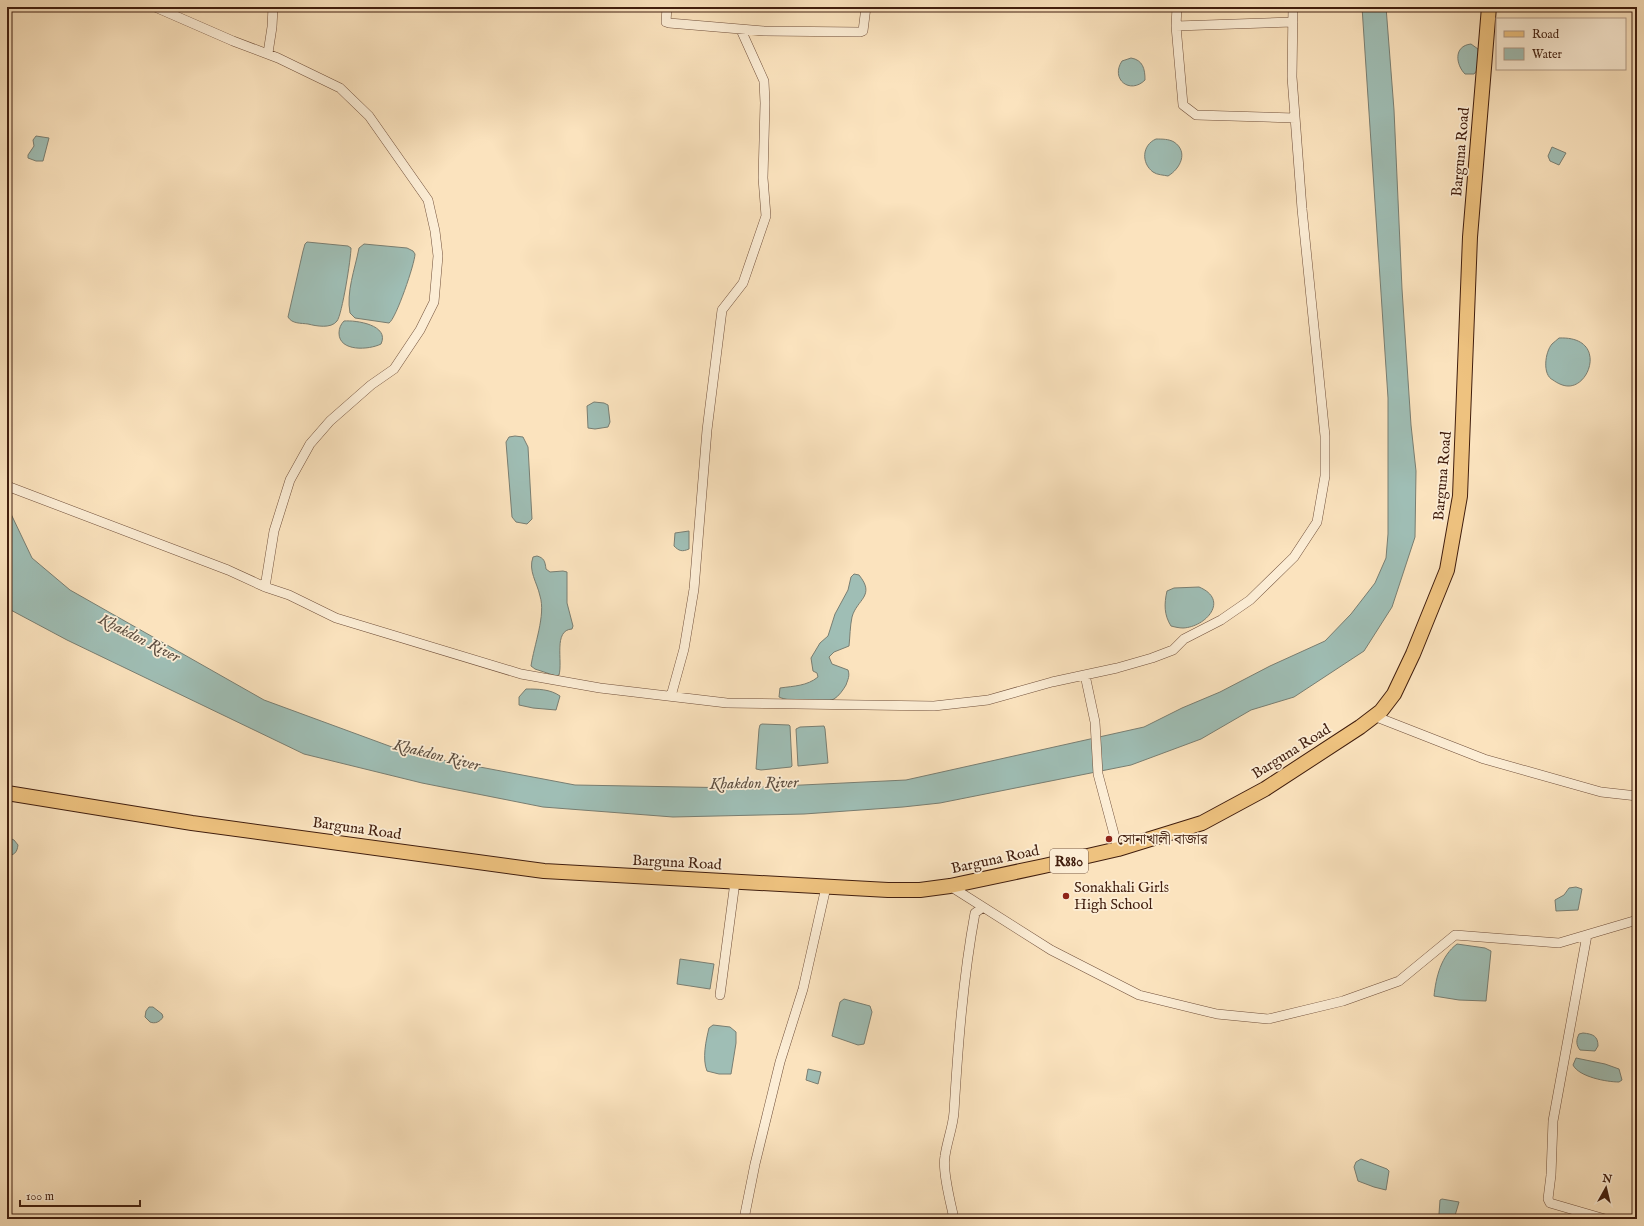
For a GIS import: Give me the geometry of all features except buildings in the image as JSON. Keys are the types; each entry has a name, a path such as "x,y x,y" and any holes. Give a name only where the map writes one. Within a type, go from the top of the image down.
{"main road":[{"name":"Barguna Road","path":"7,793 192,823 544,871 826,887 920,890 950,886 1118,849 1202,822 1265,789 1360,727 1381,711 1394,694 1413,654 1447,570 1460,496 1470,237 1489,7"}],"street":[{"path":"155,7 268,53 340,88 369,116 428,200 435,231 438,256 434,302 420,330 394,369 371,385 330,420 310,444 290,480 274,531 265,587"},
{"path":"268,53 272,27 272,7"},
{"path":"667,7 665,19 667,23 741,30 860,32 863,31 866,7"},
{"path":"1177,7 1176,26 1183,104 1196,115 1295,118"},
{"path":"7,486 228,570 265,587 289,595 336,618 521,674 600,688 727,703 934,706 988,700 1052,682 1118,668 1152,658 1173,650 1184,639 1221,620 1250,600 1294,557 1317,522 1325,476 1325,436 1302,209 1295,118 1292,77 1293,7"},
{"path":"1176,26 1293,22"},
{"path":"671,696 684,649 694,589 707,430 722,310 743,283 766,216 764,178 764,81 741,30"},
{"path":"1085,675 1095,722 1098,774 1118,849"},
{"path":"1374,716 1484,759 1601,792 1637,796"},
{"path":"720,995 735,882"},
{"path":"950,886 1051,950 1138,995 1217,1014 1268,1019 1343,1001 1399,980 1455,935 1559,943 1637,920"},
{"path":"744,1219 780,1062 803,989 826,887"},
{"path":"954,1219 948,1190 944,1158 954,1115 967,955 975,913 983,907"},
{"path":"1587,935 1553,1121 1551,1175 1548,1199 1550,1203 1605,1219"}],"water":[{"name":"Khakdon River","path":"1362,7 1386,7 1394,110 1402,289 1411,425 1416,471 1415,537 1392,607 1364,651 1294,697 1251,710 1201,739 1131,765 940,803 903,807 804,814 673,817 543,807 422,783 304,754 67,640 7,608 7,513 11,514 32,558 70,590 264,700 411,754 575,785 740,788 906,780 1144,727 1325,641 1351,614 1375,583 1386,558 1388,534 1388,398"},
{"path":"1471,44 1478,49 1479,66 1474,74 1465,74 1458,61 1458,56 1461,48 1465,45"},
{"path":"1131,58 1141,63 1145,76 1145,80 1133,86 1123,83 1118,74 1122,61"},
{"path":"36,136 49,138 43,161 36,161 28,158 28,155 34,146 33,140"},
{"path":"1156,139 1172,141 1179,146 1181,151 1182,155 1179,165 1168,176 1153,172 1146,164 1145,154 1148,145"},
{"path":"1552,147 1566,153 1559,165 1550,161 1548,156"},
{"path":"307,242 348,246 351,248 344,298 339,317 334,324 331,325 319,326 297,323 288,317 303,251"},
{"path":"364,244 407,248 415,254 405,290 396,312 389,323 355,318 350,313 349,297 352,280 359,248"},
{"path":"344,321 363,323 376,328 381,332 381,344 356,348 344,344 340,339 339,329"},
{"path":"1559,338 1574,340 1584,345 1589,353 1590,362 1588,371 1583,379 1576,384 1568,386 1562,385 1556,382 1547,373 1546,358 1548,352 1552,344"},
{"path":"594,402 608,405 610,422 608,427 595,429 588,428 587,406"},
{"path":"509,437 523,437 528,447 532,519 527,524 516,522 512,517 506,442"},
{"path":"689,531 689,549 682,551 677,549 674,546 675,533"},
{"path":"537,556 543,559 546,569 550,572 567,572 567,603 573,626 572,629 566,631 561,640 560,669 559,675 556,676 535,669 531,666 542,612 539,591 532,572 533,557"},
{"path":"854,574 859,575 864,582 866,593 854,611 852,617 849,646 834,652 829,657 832,664 848,670 849,676 846,685 838,696 829,701 806,702 779,697 780,688 805,684 818,677 817,673 813,671 811,658 820,643 828,636 835,614 848,590 851,577"},
{"path":"1199,587 1208,592 1213,599 1214,605 1211,612 1200,623 1192,626 1178,628 1171,626 1165,609 1167,591 1174,588"},
{"path":"526,689 539,689 560,696 556,710 519,705 519,697"},
{"path":"760,725 790,726 791,767 761,770 756,769 759,729"},
{"path":"824,726 828,763 798,766 796,729 800,727"},
{"path":"7,837 14,840 18,845 15,853 7,856"},
{"path":"1576,887 1582,889 1578,910 1556,911 1555,900 1564,895 1569,888"},
{"path":"1457,944 1485,948 1491,951 1486,1001 1459,1000 1434,996 1440,967 1447,955"},
{"path":"680,959 714,964 710,989 677,984"},
{"path":"844,999 870,1006 872,1012 864,1044 858,1045 832,1036 840,1002"},
{"path":"149,1007 153,1007 162,1014 163,1017 156,1023 150,1022 145,1017 146,1011"},
{"path":"713,1025 730,1027 736,1032 736,1043 731,1074 719,1074 707,1071 705,1061 706,1044 709,1028"},
{"path":"1579,1034 1590,1034 1596,1038 1598,1046 1595,1051 1580,1050 1577,1044 1577,1038"},
{"path":"1576,1058 1605,1064 1619,1069 1622,1080 1619,1082 1608,1081 1587,1076 1581,1073 1573,1065"},
{"path":"808,1069 821,1072 818,1084 806,1080"},
{"path":"1361,1159 1389,1171 1386,1190 1358,1181 1354,1167 1356,1162"},
{"path":"1442,1199 1459,1202 1454,1219 1440,1219 1440,1200"}],"place":[{"name":"সোনাখালী বাজার","path":"1109,839"},
{"name":"Sonakhali Girls High School","path":"1066,896"}]}
